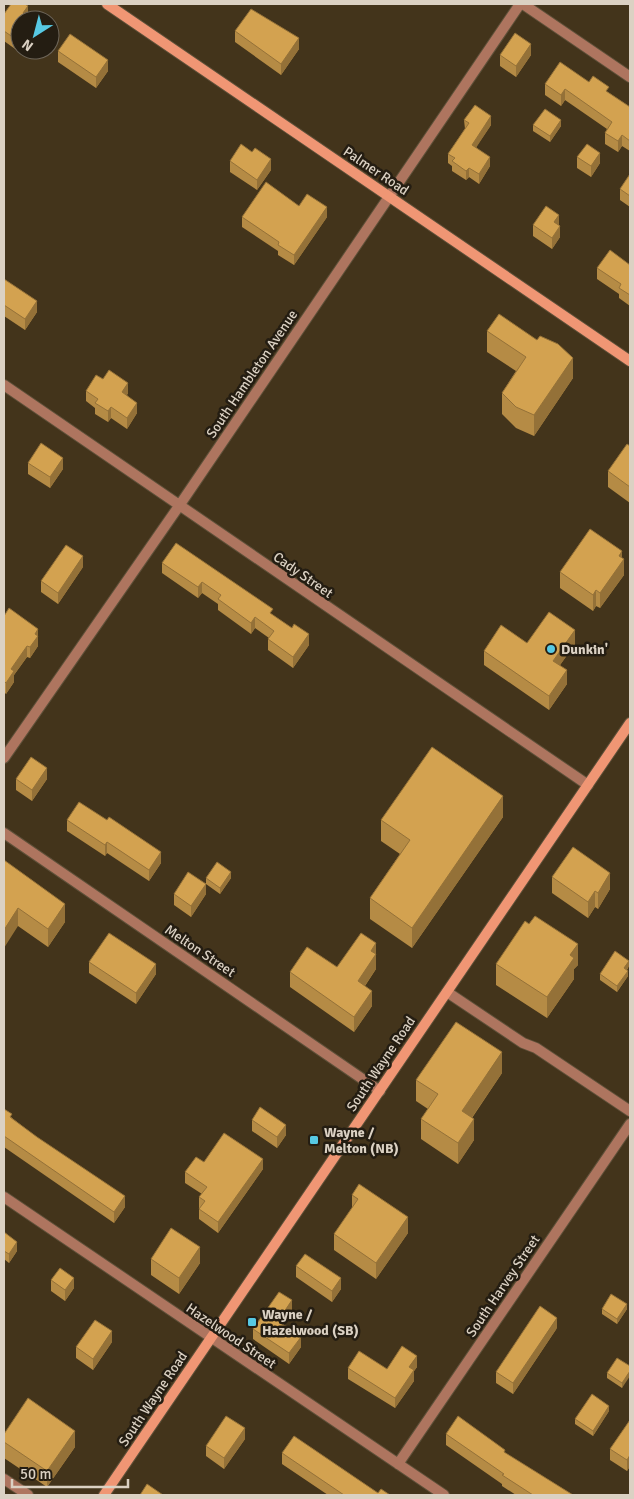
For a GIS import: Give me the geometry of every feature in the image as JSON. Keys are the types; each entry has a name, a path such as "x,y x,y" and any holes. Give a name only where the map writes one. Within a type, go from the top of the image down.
{"main road":[{"name":"Palmer Road","path":"107,4 630,361"},
{"name":"South Wayne Road","path":"104,1495 630,723"}],"street":[{"name":"South Hambleton Avenue","path":"4,758 179,506 522,4"},
{"path":"522,4 630,77"},
{"name":"Cady Street","path":"4,385 588,785"},
{"name":"Melton Street","path":"4,834 380,1091"},
{"path":"447,992 523,1043 536,1048 630,1111"},
{"name":"South Harvey Street","path":"398,1464 630,1124"},
{"name":"Hazelwood Street","path":"4,1197 444,1495"},
{"path":"4,1479 28,1495"}],"building":[{"path":"11,4 25,4 28,6 25,10 10,10 10,35 4,31 4,14"},
{"path":"251,9 299,38 281,64 235,31"},
{"path":"515,33 531,44 516,66 500,55"},
{"path":"70,34 108,60 96,77 60,52 60,48"},
{"path":"560,62 589,82 593,76 609,87 606,91 630,107 630,141 622,135 618,141 605,133 612,122 565,89 561,95 545,84"},
{"path":"475,105 491,116 472,145 490,157 479,174 469,168 466,171 452,161 455,158 448,154 469,123 464,120"},
{"path":"545,109 561,120 550,136 533,125"},
{"path":"241,144 252,152 255,148 271,159 257,180 230,161"},
{"path":"587,144 600,153 591,166 577,157"},
{"path":"630,174 630,196 620,189"},
{"path":"266,182 299,206 307,194 327,207 294,255 278,245 279,242 242,217"},
{"path":"546,206 559,215 554,222 560,226 552,238 533,225"},
{"path":"610,250 630,265 630,295 619,288 621,284 597,268"},
{"path":"4,279 37,301 25,319 4,305"},
{"path":"499,314 537,340 540,336 558,344 573,358 534,415 516,407 502,393 526,357 487,331"},
{"path":"109,370 128,383 122,392 137,403 127,418 111,407 108,411 95,403 98,399 86,391 96,375 103,379"},
{"path":"41,443 63,458 50,477 28,463"},
{"path":"627,444 630,446 630,487 608,471"},
{"path":"590,529 622,551 619,556 624,559 600,593 596,590 593,595 560,572"},
{"path":"176,543 273,609 270,613 292,628 294,624 309,634 293,657 268,639 274,631 255,617 251,623 218,599 221,595 202,582 198,587 162,563"},
{"path":"66,545 83,556 58,593 41,581"},
{"path":"9,608 38,629 35,634 38,636 30,647 27,646 11,669 14,671 6,683 4,681 4,616"},
{"path":"549,612 575,630 553,661 567,670 549,696 484,651 501,625 527,643"},
{"path":"432,747 503,796 412,928 370,898 410,840 381,820"},
{"path":"31,757 47,768 32,790 16,779"},
{"path":"79,802 107,820 109,817 161,852 149,870 107,842 105,845 67,820"},
{"path":"573,847 610,873 598,893 595,891 588,902 552,877"},
{"path":"4,860 65,904 48,929 18,908 4,930"},
{"path":"217,862 231,872 220,888 206,878"},
{"path":"188,872 206,884 191,906 174,894"},
{"path":"535,916 578,944 570,955 574,958 547,997 496,964 525,921 529,924"},
{"path":"109,933 156,964 136,993 89,962"},
{"path":"361,933 376,943 371,951 376,954 358,981 372,991 354,1017 290,972 307,947 337,967"},
{"path":"615,951 629,961 624,968 628,971 617,986 600,974"},
{"path":"456,1022 502,1052 462,1111 474,1119 458,1143 421,1119 438,1094 416,1080"},
{"path":"260,1107 286,1125 277,1137 252,1120"},
{"path":"4,1109 12,1114 10,1117 37,1137 125,1196 114,1212 4,1136"},
{"path":"224,1133 263,1159 218,1222 199,1209 205,1201 199,1197 207,1187 185,1172 196,1157 204,1162"},
{"path":"359,1184 408,1217 376,1263 334,1234 358,1199 352,1195"},
{"path":"171,1228 200,1247 179,1278 151,1259"},
{"path":"4,1232 17,1242 9,1254 4,1251"},
{"path":"305,1254 341,1278 332,1291 296,1266"},
{"path":"60,1268 74,1278 65,1290 51,1280"},
{"path":"279,1292 292,1300 278,1321 301,1337 289,1353 253,1329"},
{"path":"611,1294 627,1304 617,1319 602,1309"},
{"path":"540,1306 557,1318 513,1383 496,1372"},
{"path":"95,1320 112,1331 93,1359 76,1347"},
{"path":"402,1346 417,1356 409,1367 414,1370 395,1398 348,1368 359,1351 387,1369"},
{"path":"617,1358 630,1366 630,1371 622,1383 607,1373"},
{"path":"592,1394 609,1406 593,1431 575,1419"},
{"path":"28,1398 75,1431 47,1471 4,1442 4,1434"},
{"path":"226,1416 245,1428 224,1458 206,1446"},
{"path":"458,1416 505,1450 504,1452 573,1495 533,1495 502,1475 504,1474 446,1434"},
{"path":"630,1420 630,1455 627,1460 610,1449"},
{"path":"294,1436 378,1493 381,1489 390,1495 344,1495 282,1453"},
{"path":"147,1484 163,1495 140,1495"}],"place":[{"name":"Dunkin'","path":"551,649"},
{"name":"Wayne / Melton (NB)","path":"314,1140"},
{"name":"Wayne / Hazelwood (SB)","path":"252,1322"}]}
